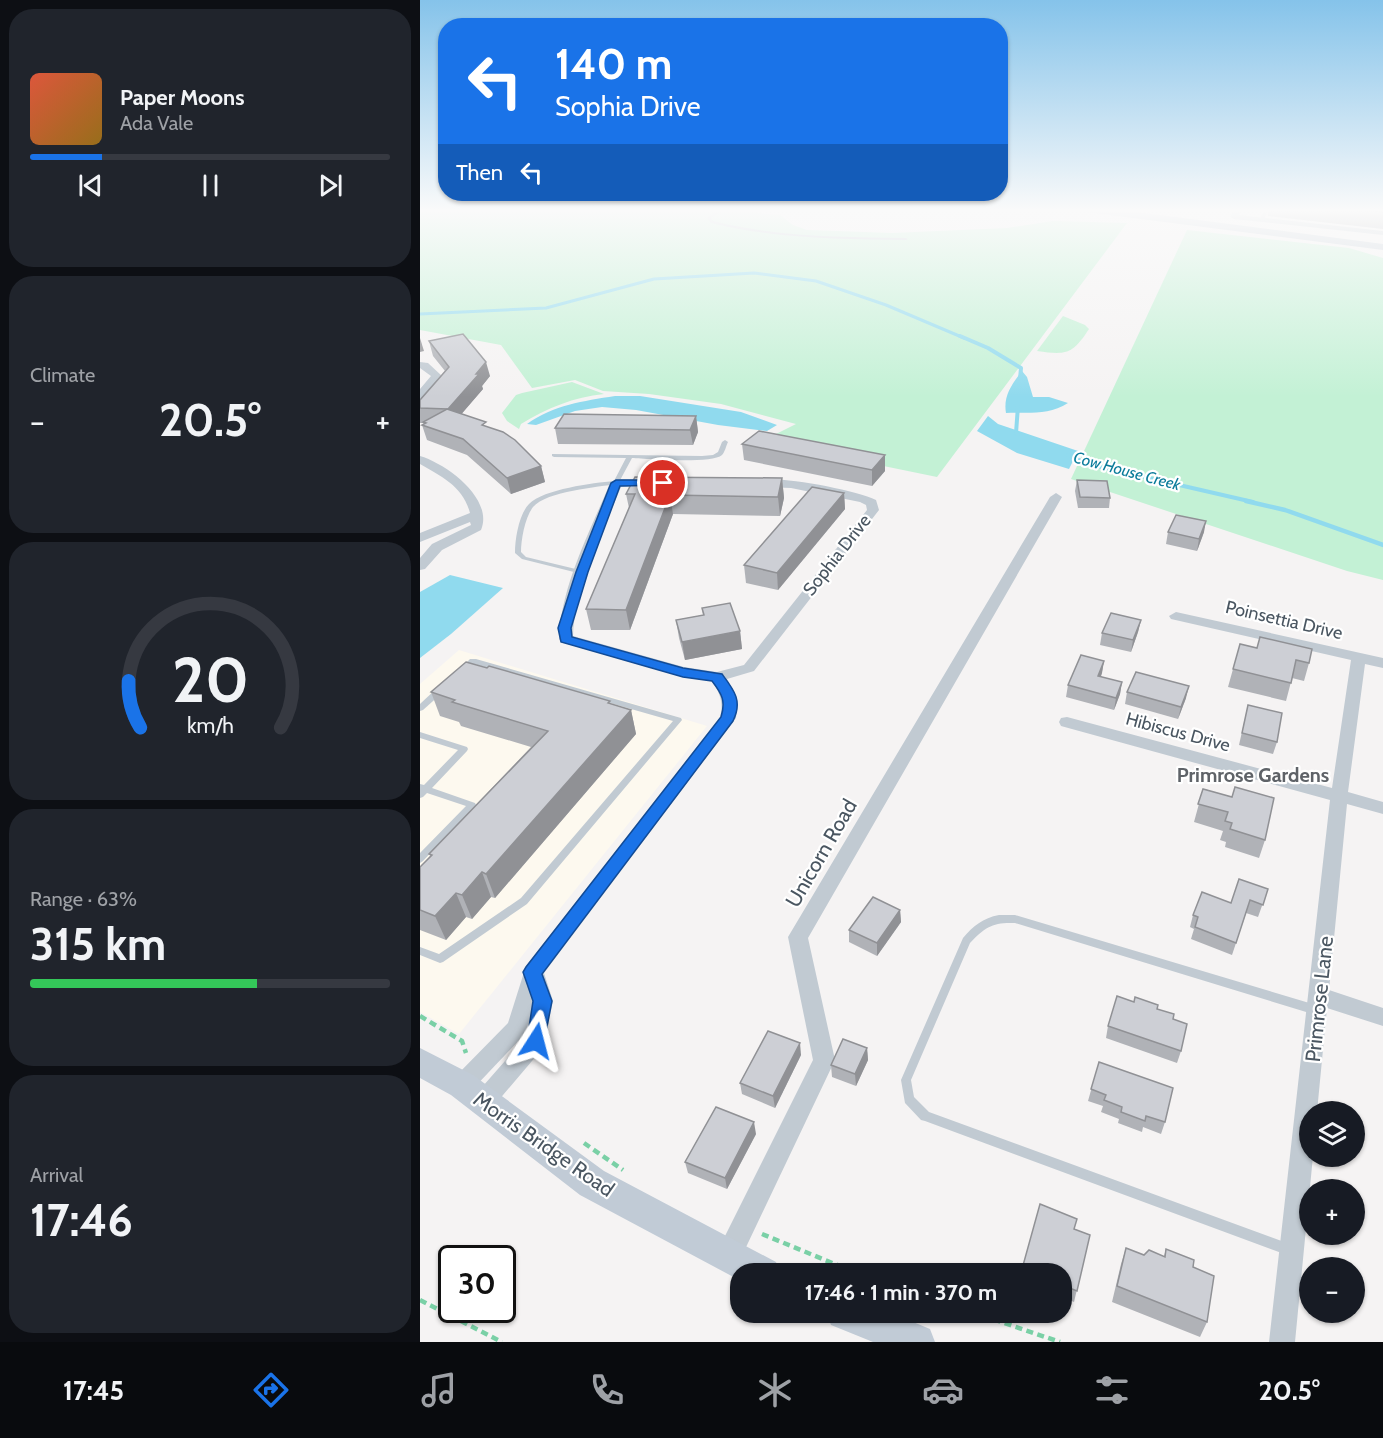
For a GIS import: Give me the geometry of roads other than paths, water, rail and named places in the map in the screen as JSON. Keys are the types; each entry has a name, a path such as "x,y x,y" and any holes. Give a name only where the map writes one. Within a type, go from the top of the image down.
{"street":[{"path":"420,365 424,365 436,376 420,396"},
{"path":"420,459 468,489 478,514 477,527 437,546 420,566"},
{"path":"616,483 663,483"},
{"name":"Sophia Drive","path":"616,483 582,572 564,628 566,639 683,672 717,677 749,668 873,510 872,503 864,499 781,483 746,483"},
{"name":"Unicorn Road","path":"729,1255 824,1060 798,937 1056,497"},
{"path":"421,536 478,514"},
{"path":"421,536 437,546"},
{"name":"Poinsettia Drive","path":"1176,616 1383,663"},
{"name":"Primrose Lane","path":"1282,1342 1339,796 1359,657"},
{"path":"473,1093 536,1041 543,1001 532,972 728,718 731,707 730,695 717,677"},
{"name":"Hibiscus Drive","path":"1067,722 1383,808"},
{"path":"1318,1004 1383,1017"},
{"name":"Morris Bridge Road","path":"420,1062 473,1093 592,1183 744,1263"},
{"path":"871,1323 917,1342"}],"lane":[{"path":"554,455 714,457 721,453 725,442"},
{"path":"582,572 524,558 518,553 517,546 527,510 532,504 541,500 586,486 616,483 630,456"},
{"path":"420,951 440,960 524,901 678,720 473,661 456,677"},
{"path":"420,708 447,685"},
{"path":"420,735 464,749 422,790 472,805 420,860"},
{"path":"1292,1251 925,1116 909,1099 906,1080 966,941 978,928 997,918 1015,919 1318,1004"}],"water":[{"path":"1022,371 1027,377 1033,397 1049,397 1068,403 1045,412 1006,413 1007,396"},
{"path":"615,396 640,396 741,412 777,425 767,431 718,425 636,410 602,407 575,411 536,425 527,424 558,408"},
{"path":"988,416 998,424 1078,451 1069,469 1017,453 977,431"},
{"path":"450,575 503,588 420,658 420,592"}],"waterway":[{"name":"Cow House Creek","path":"420,314 546,308 654,279 754,273 816,281 886,305 964,338"},
{"name":"Cow House Creek","path":"960,336 988,348 1021,368 1020,379"},
{"name":"Cow House Creek","path":"1018,406 1016,433 1018,434"},
{"name":"Cow House Creek","path":"1068,455 1088,464 1253,502"},
{"name":"Cow House Creek","path":"1246,501 1285,510 1383,545"}],"district":[{"name":"Primrose Gardens","path":"1253,775"}]}
